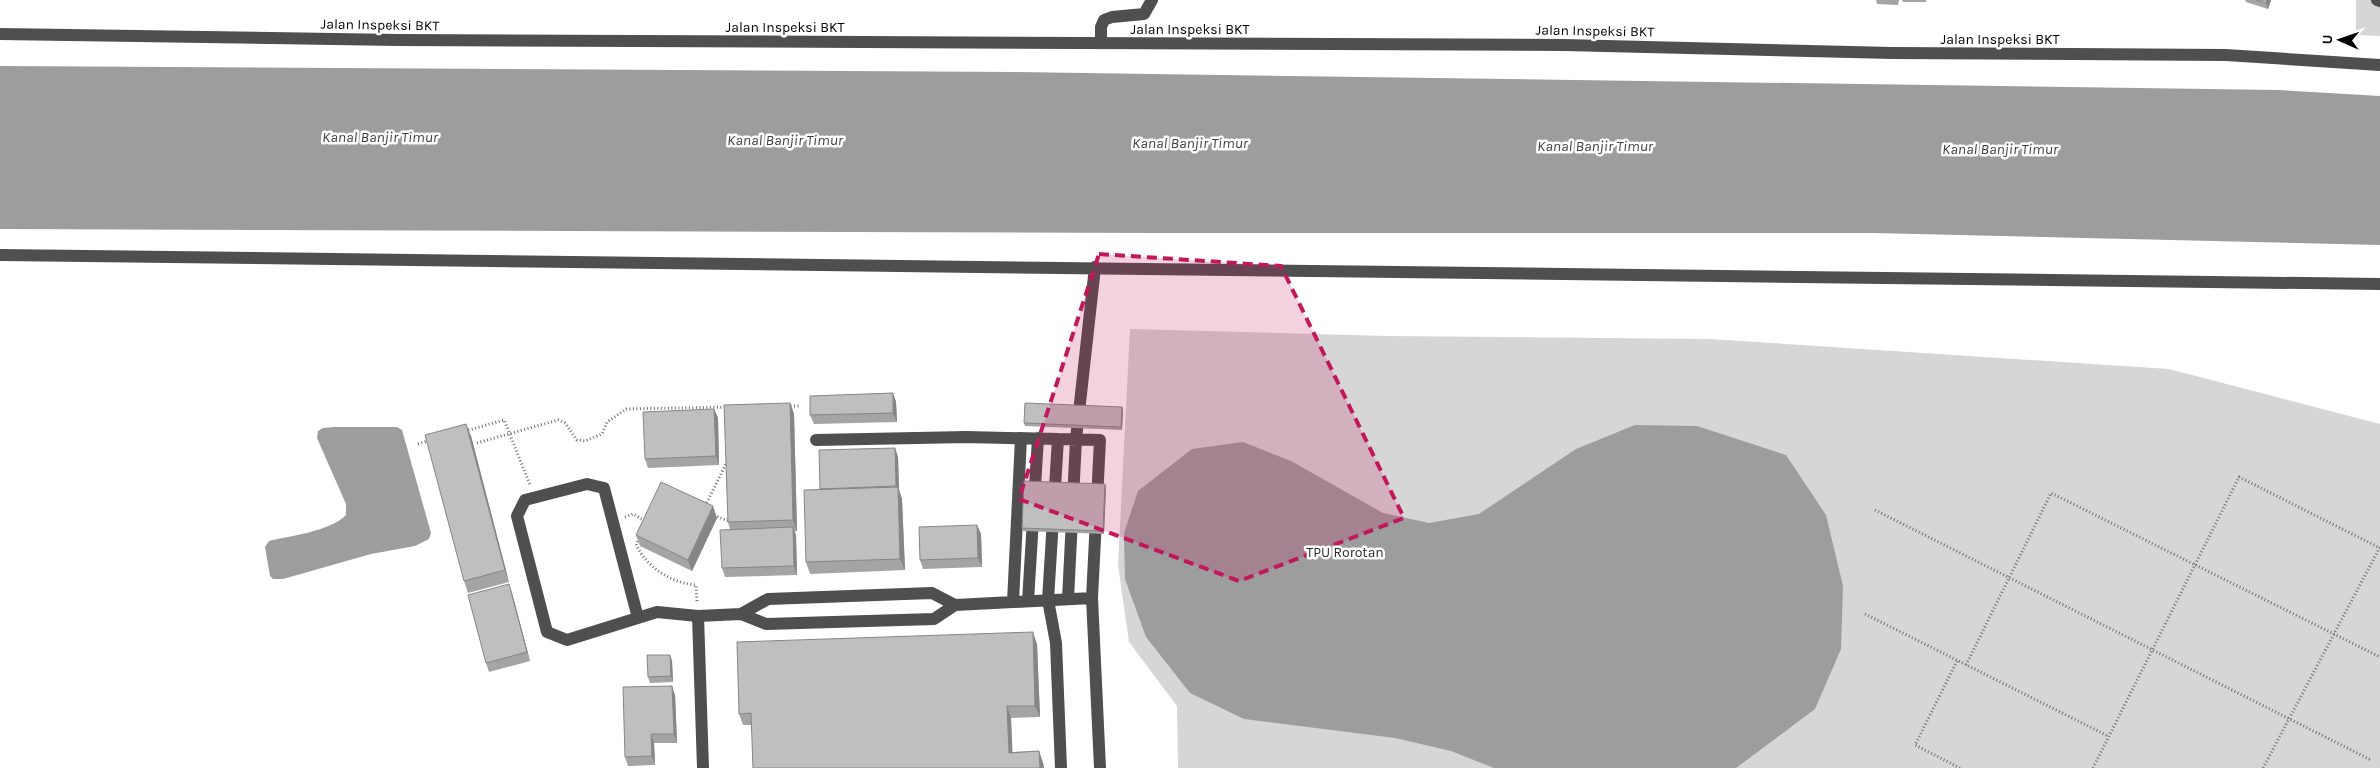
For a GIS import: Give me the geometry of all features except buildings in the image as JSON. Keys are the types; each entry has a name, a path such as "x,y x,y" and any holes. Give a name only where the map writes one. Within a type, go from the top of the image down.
{"street":[{"path":"1100,43 1101,27 1104,20 1112,17 1144,14 1152,0"},
{"name":"Jalan Inspeksi BKT","path":"0,34 398,40 1564,45 1892,53 2226,55 2380,65"},
{"path":"0,254 2380,284"},
{"path":"1068,599 1076,439 1096,268"},
{"path":"816,440 966,437 1100,440 1092,598 1100,768"},
{"path":"1013,602 1021,438"},
{"path":"1028,601 1038,438"},
{"path":"1058,439 1048,600 1056,643 1061,768"},
{"path":"638,618 604,488 587,484 525,500 517,516 547,632 566,640 638,618 657,612 698,616 741,614 766,624 934,619 955,604"},
{"path":"741,614 768,599 932,593 955,604 1092,598"},
{"path":"698,616 703,768"}],"path":[{"path":"781,406 799,406"},
{"path":"725,407 726,416"},
{"path":"477,443 558,420 565,423 577,440 585,441 602,434 607,422 626,409 735,407"},
{"path":"457,433 504,420 520,464 527,475 533,498"},
{"path":"418,444 438,438"},
{"path":"726,453 727,472"},
{"path":"703,509 726,462"},
{"path":"2093,768 2239,476 2380,548 2263,768"},
{"path":"1966,665 2051,493 2380,658"},
{"path":"1875,510 2371,760"},
{"path":"711,513 728,522 728,512"},
{"path":"613,520 634,514 647,520 643,528"},
{"path":"640,536 636,544 641,556 652,567 686,584 696,585 698,616"},
{"path":"1865,614 2108,736"},
{"path":"1957,661 1915,745 1960,768"}],"highlighted area":[{"path":"1099,254 1281,266 1404,518 1239,581 1019,499"}],"green space":[{"path":"2356,0 2380,0 2380,36 2356,35"},
{"name":"TPU Rorotan","path":"1130,329 1387,336 1710,339 2169,369 2380,424 2380,768 1178,768 1177,706 1129,642 1118,565"}],"water":[{"name":"Kanal Banjir Timur","path":"0,66 1015,72 2278,90 2380,96 2380,245 1873,233 1152,233 0,229"},
{"path":"1635,425 1697,426 1786,455 1826,515 1843,586 1841,649 1815,709 1736,768 1494,768 1451,751 1395,738 1244,719 1190,693 1146,637 1125,579 1124,533 1138,491 1192,449 1243,442 1291,461 1383,513 1429,523 1479,514 1576,449"},
{"path":"397,427 402,430 431,533 429,539 415,546 371,554 283,579 273,579 270,576 265,547 269,541 321,529 339,521 346,515 346,504 317,438 318,431 323,428"}]}
